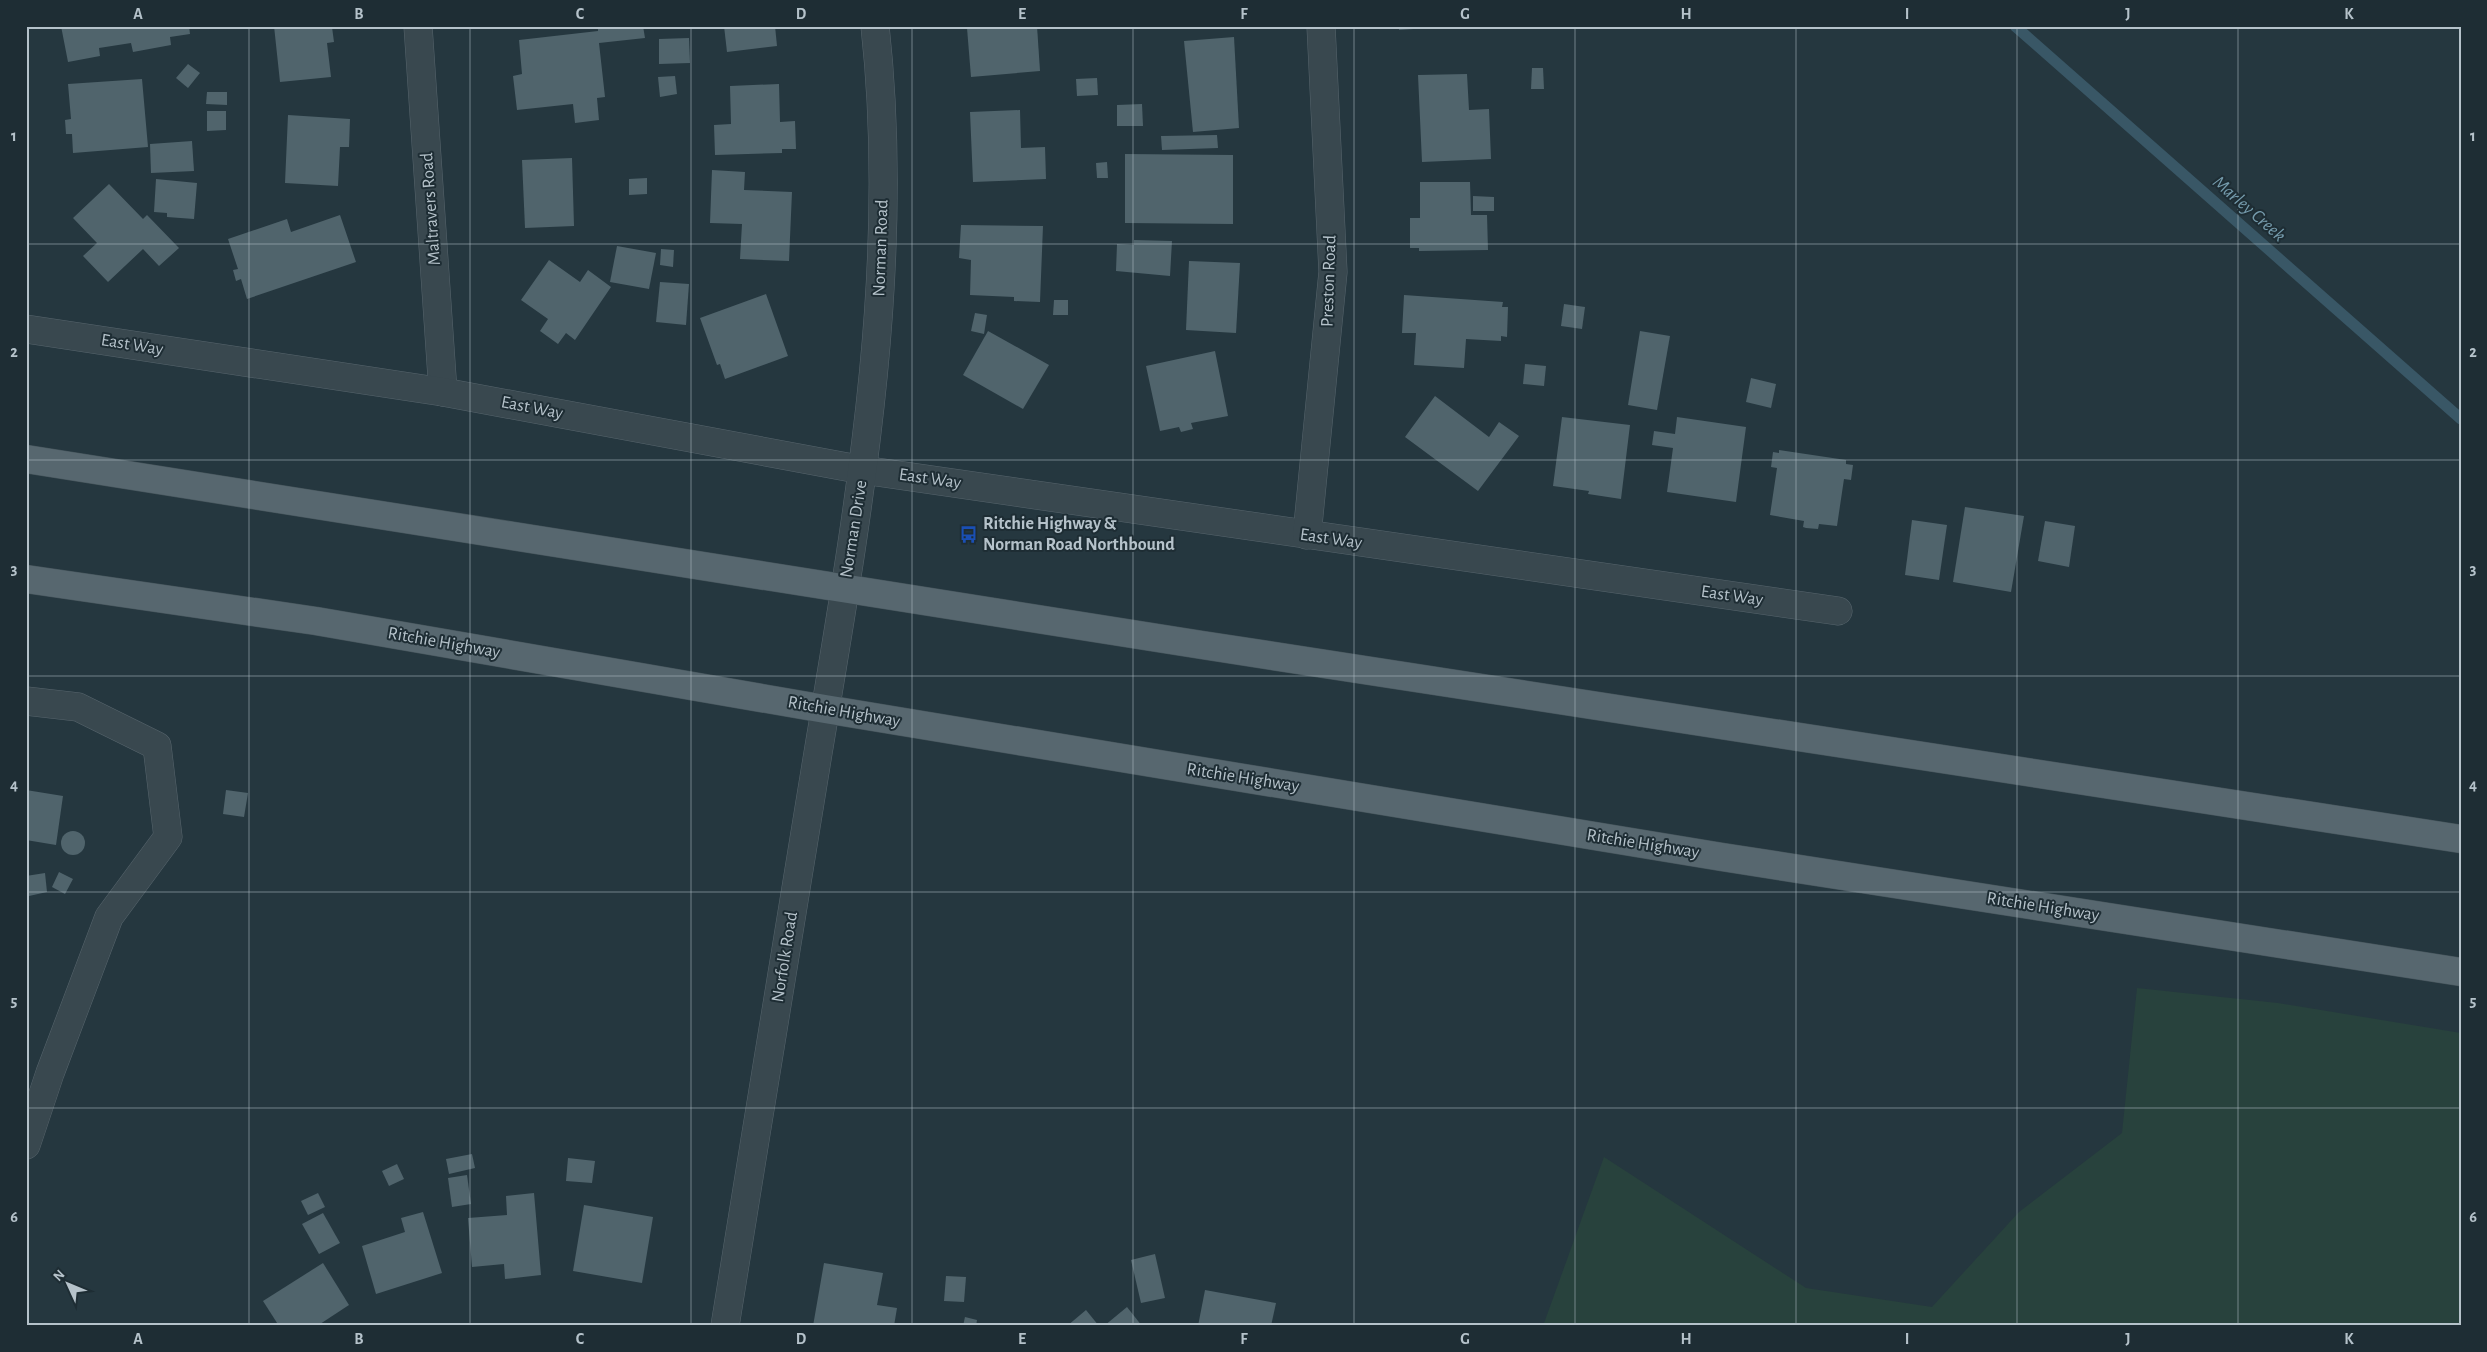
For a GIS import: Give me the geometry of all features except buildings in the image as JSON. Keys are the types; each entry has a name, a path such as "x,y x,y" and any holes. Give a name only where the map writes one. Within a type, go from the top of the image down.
{"main road":[{"path":"26,459 2461,839"},
{"name":"Ritchie Highway","path":"26,580 316,620 825,709 1722,857 2461,972"}],"street":[{"name":"Maltravers Road","path":"418,26 443,392"},
{"name":"Norman Road","path":"863,470 880,293 883,220 883,138 875,26"},
{"name":"Preston Road","path":"1307,535 1333,272 1321,26"},
{"name":"East Way","path":"26,329 443,392 863,470 1838,611"},
{"name":"Norman Drive","path":"844,588 863,470"},
{"name":"Norfolk Road","path":"725,1326 844,588"},
{"path":"26,701 78,707 157,746 168,837 109,917 50,1073 26,1145"}],"green space":[{"path":"2137,988 2278,1003 2461,1033 2461,1326 1543,1326 1604,1157 1806,1288 1932,1307 2019,1212 2122,1133"}],"waterway":[{"name":"Marley Creek","path":"2015,26 2461,419"}],"place":[{"name":"Ritchie Highway & Norman Road Northbound","path":"969,534"}]}
